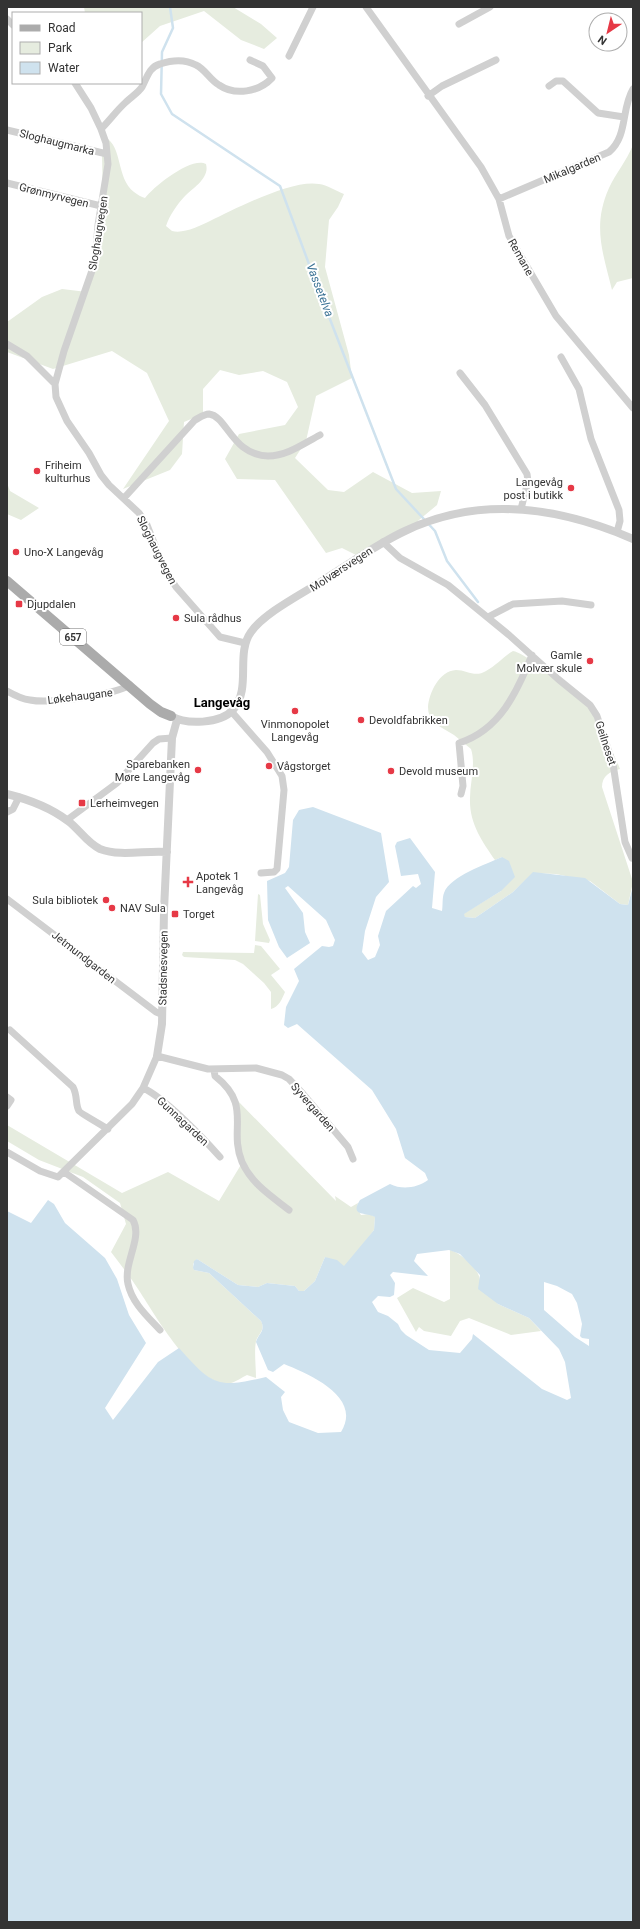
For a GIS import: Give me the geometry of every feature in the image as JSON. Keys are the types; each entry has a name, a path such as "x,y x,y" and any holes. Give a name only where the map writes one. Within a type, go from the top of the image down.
{"main road":[{"name":"657","path":"7,580 130,685 164,708 174,718"}],"street":[{"path":"289,56 312,7"},
{"name":"Remane","path":"366,7 428,96 481,167 499,199 509,236 556,316 633,408"},
{"path":"459,24 490,7"},
{"path":"101,129 118,109 140,90 150,71 162,63 174,60 187,61 198,66 218,85 226,89 243,91 265,85 272,78 262,66 250,60"},
{"path":"428,96 442,86 496,60"},
{"path":"548,86 556,82 564,81 598,113 624,117"},
{"name":"Sloghaugvegen","path":"76,84 91,108 101,129 107,154 107,175 101,206 95,262 88,287 75,316 55,384 56,397 67,421 101,474 109,485 139,513 147,525 168,575 202,619 220,637 245,643"},
{"name":"Mikalgarden","path":"499,199 609,152 619,138 629,96 633,89"},
{"name":"Sloghaugmarka","path":"7,130 107,154"},
{"name":"Grønmyrvegen","path":"7,183 101,206"},
{"path":"7,344 27,356 55,384"},
{"path":"561,357 579,389 591,439 619,510 620,521 617,532"},
{"path":"460,373 485,405 527,474 528,481 520,509"},
{"path":"124,498 195,420 209,414 221,421 228,432 242,447 257,454 268,456 286,453 320,436"},
{"name":"Molværsvegen","path":"231,711 241,693 245,643 260,621 383,542 407,530 457,513 494,508 520,509 563,515 617,532 633,539"},
{"name":"Geilneset","path":"383,542 400,558 439,579 488,617 558,679 588,702 597,716 613,764 625,842 632,858"},
{"path":"488,617 506,606 520,603 562,601 591,605"},
{"path":"461,794 463,786 459,744 483,731 503,712 519,687 532,655"},
{"name":"Løkehaugane","path":"7,691 21,698 33,701 84,697 121,690 130,685"},
{"path":"174,718 190,723 202,722 227,715 231,711 267,752 282,776 284,790 277,869 274,872 261,874"},
{"name":"Stadsnesvegen","path":"64,1172 132,1104 143,1088 157,1056 162,1024 167,852 174,718"},
{"path":"67,820 117,783 153,743 160,739 172,738"},
{"path":"7,794 20,797 67,820 91,843 100,849 130,852 167,852"},
{"path":"7,812 13,809 20,797"},
{"name":"Jetmundgarden","path":"7,898 156,1012 162,1014"},
{"path":"10,1030 73,1087 76,1093 79,1112 82,1115 92,1118 108,1129"},
{"name":"Syvergarden","path":"157,1056 214,1070 256,1068 270,1070 289,1080 348,1148 353,1159"},
{"path":"214,1070 215,1076 228,1086 234,1098 238,1117 238,1147 242,1163 254,1181 288,1210"},
{"name":"Gunnagarden","path":"143,1088 152,1092 166,1104 220,1157"},
{"path":"7,1097 11,1100 7,1106"},
{"path":"7,1152 51,1176 58,1178 64,1172 133,1220 136,1231 128,1264 129,1287 138,1306 160,1330"}],"green space":[{"path":"84,7 233,7 261,24 277,38 264,49 241,40 204,11 160,26 142,42 142,12 85,12"},
{"path":"105,137 115,148 124,179 128,186 135,193 145,198 156,186 183,168 192,164 206,164 206,174 200,182 182,199 169,218 166,226 172,231 177,232 191,229 264,196 294,186 319,184 344,194 338,207 329,220 325,267 349,355 352,378 316,396 306,441 295,458 328,490 344,492 373,472 412,493 441,491 437,505 401,535 360,557 342,548 326,553 275,480 237,479 225,459 239,434 285,425 298,407 287,382 263,371 239,375 220,370 203,389 203,414 184,422 182,454 170,470 123,489 169,421 147,373 112,351 53,369 7,352 7,322 42,297 62,289 87,292 103,206 102,154"},
{"path":"633,145 633,278 617,282 612,290 605,264 601,239 601,215 609,188"},
{"path":"7,483 10,491 39,508 21,520 7,514"},
{"path":"513,651 540,666 586,701 605,734 620,769 613,771 605,777 602,787 633,882 628,905 620,904 590,881 556,874 533,873 513,892 475,918 465,917 463,914 501,891 502,857 495,860 481,839 474,824 470,807 473,767 471,749 454,735 432,722 428,711 430,695 440,678 450,671 460,670 475,674 482,673 490,669"},
{"path":"258,894 260,895 263,924 270,940 269,943 255,941"},
{"path":"255,945 261,946 280,969 271,975 285,992 278,1005 271,1009 271,992 264,983 243,964 235,960 184,957 182,955 183,952 254,953"},
{"path":"236,1099 336,1201 335,1196 351,1207 358,1203 357,1208 361,1215 370,1214 375,1217 374,1230 348,1264 343,1267 325,1257 315,1281 304,1291 299,1291 295,1286 267,1283 258,1287 238,1285 197,1259 193,1264 194,1270 209,1273 261,1321 263,1327 255,1345 256,1378 247,1375 231,1383 218,1382 205,1375 179,1349 111,1252 126,1224 120,1203 83,1177 39,1160 7,1141 7,1125 122,1193 168,1172 219,1201 242,1163"},
{"path":"450,1250 459,1254 473,1266 480,1280 498,1304 529,1318 541,1331 511,1335 469,1318 460,1321 451,1336 424,1331 419,1327 416,1332 397,1298 413,1288 444,1302 450,1299"}],"water":[{"path":"313,807 381,833 389,882 376,897 365,931 362,952 368,960 375,957 380,945 378,936 386,911 413,886 416,888 421,884 418,874 401,876 395,846 397,842 410,838 435,872 432,908 442,911 444,893 453,881 470,871 502,857 509,861 515,877 501,891 464,914 465,917 475,918 513,892 533,872 585,878 620,904 628,905 633,886 633,1922 7,1921 7,1211 31,1223 48,1200 54,1204 65,1223 105,1258 117,1279 129,1315 146,1343 105,1408 113,1420 158,1362 179,1348 200,1370 208,1377 216,1381 236,1383 266,1377 285,1392 281,1397 283,1410 289,1422 318,1433 341,1432 346,1419 345,1408 339,1398 319,1381 284,1364 273,1372 268,1370 256,1342 263,1327 261,1321 209,1273 194,1270 194,1261 197,1259 238,1285 258,1287 267,1283 295,1286 299,1291 304,1291 315,1281 325,1257 337,1260 344,1266 374,1230 375,1217 358,1212 357,1205 360,1200 390,1184 399,1187 409,1187 419,1185 428,1180 425,1173 405,1158 396,1129 372,1090 297,1024 288,1028 284,1025 286,1007 299,981 294,969 322,946 333,946 335,940 326,920 288,886 285,888 303,913 305,932 310,943 287,958 279,947 268,920 267,881 285,873 289,867 293,820 299,810","holes":["449,1250 460,1254 480,1275 478,1289 498,1304 529,1318 559,1349 565,1362 571,1398 567,1400 542,1389 473,1334 472,1339 460,1353 429,1350 406,1335 398,1324 388,1316 378,1312 372,1302 378,1296 390,1297 394,1295 395,1283 390,1275 393,1272 428,1276 414,1261 417,1254","544,1282 557,1286 572,1294 577,1303 582,1324 580,1336 582,1338 589,1339 589,1346 575,1337 544,1310"]}],"waterway":[{"name":"Vassetelva","path":"170,7 173,28 162,52 161,94 172,114 280,186 396,489 435,531 447,561 478,602"}],"place":[{"name":"Friheim kulturhus","path":"37,471"},
{"name":"Langevåg post i butikk","path":"571,488"},
{"name":"Uno-X Langevåg","path":"16,552"},
{"name":"Djupdalen","path":"19,604"},
{"name":"Sula rådhus","path":"176,618"},
{"name":"Gamle Molvær skule","path":"590,661"},
{"name":"Vinmonopolet Langevåg","path":"295,711"},
{"name":"Devoldfabrikken","path":"361,720"},
{"name":"Vågstorget","path":"269,766"},
{"name":"Sparebanken Møre Langevåg","path":"198,770"},
{"name":"Devold museum","path":"391,771"},
{"name":"Lerheimvegen","path":"82,803"},
{"name":"Apotek 1 Langevåg","path":"188,882"},
{"name":"Sula bibliotek","path":"106,900"},
{"name":"NAV Sula","path":"112,908"},
{"name":"Torget","path":"175,914"}],"district":[{"name":"Langevåg","path":"222,702"}]}
